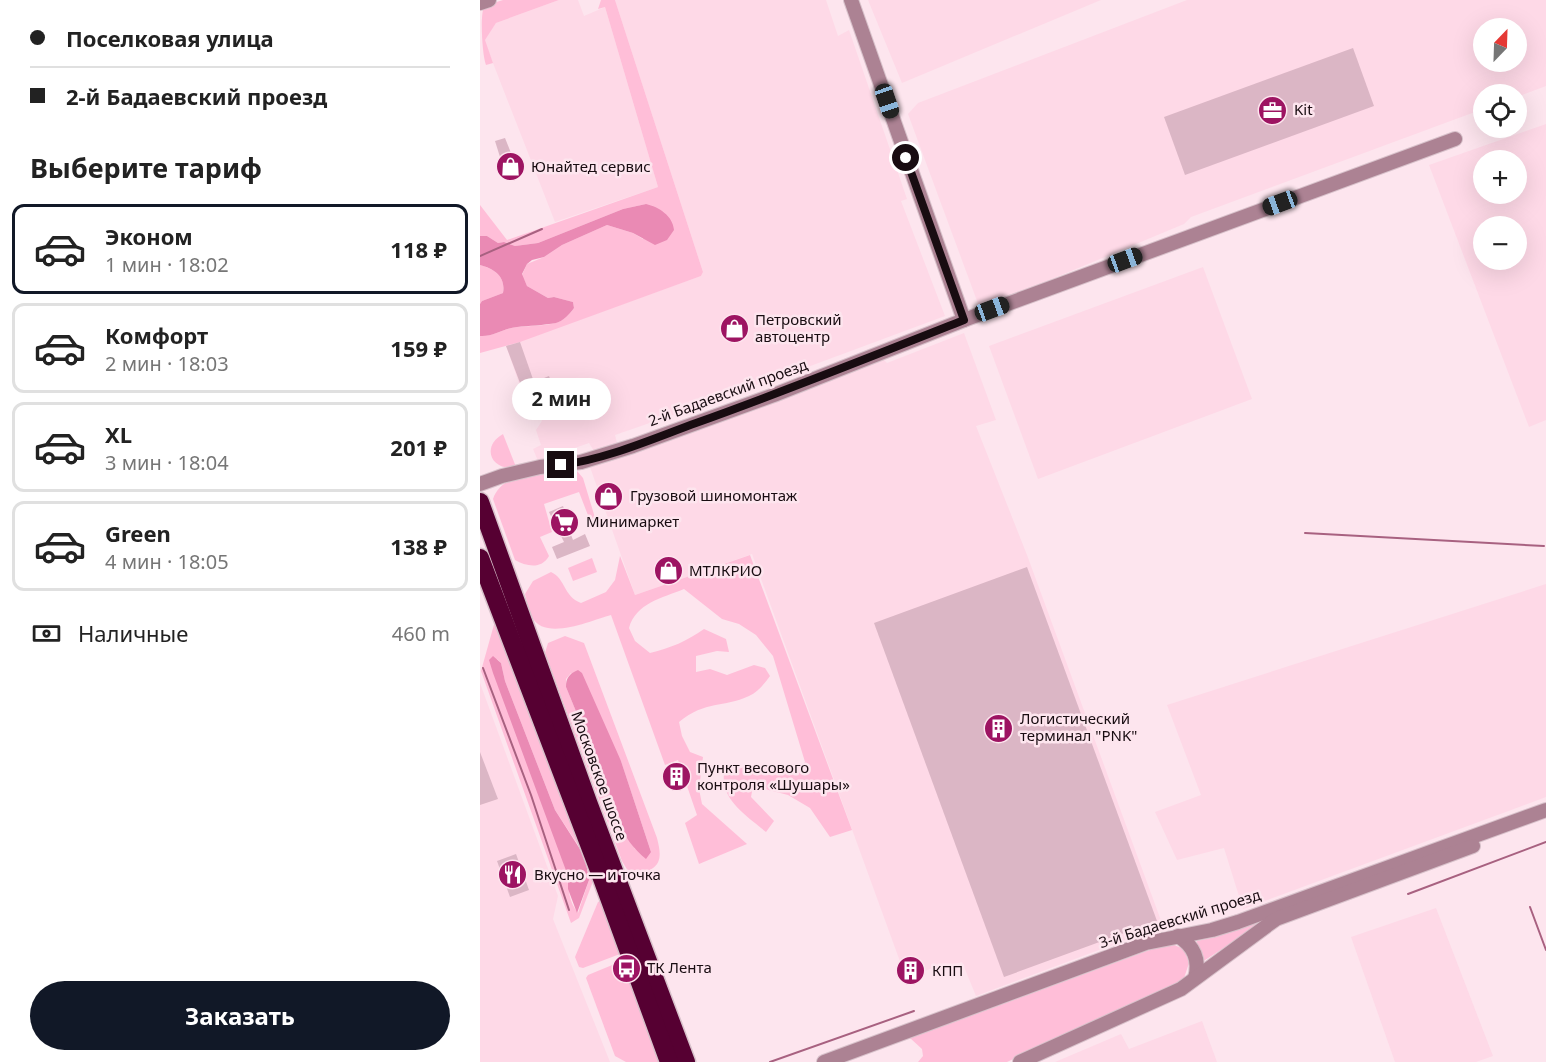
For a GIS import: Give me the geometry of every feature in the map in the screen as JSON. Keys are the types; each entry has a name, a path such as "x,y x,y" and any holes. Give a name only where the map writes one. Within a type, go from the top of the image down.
{"highway":[{"name":"Московское шоссе","path":"480,502 588,802 686,1062"},
{"path":"481,563 597,862 669,1062"}],"street":[{"path":"851,0 964,320"},
{"name":"2-й Бадаевский проезд","path":"480,484 540,467 581,462 633,446 774,395 964,320 1455,139"},
{"name":"3-й Бадаевский проезд","path":"824,1062 1146,943 1212,930 1546,810"},
{"name":"3-й Бадаевский проезд","path":"1020,1062 1096,1026 1160,1000 1195,978 1276,919 1546,820"},
{"path":"1178,936 1195,954 1197,970 1195,978"},
{"path":"657,982 696,1062"}],"shaded area":[{"path":"503,0 559,0 496,23 485,40 493,63 486,65 482,35 484,7"},
{"path":"559,0 578,0 584,16 605,7 658,187 555,222 484,40 496,23"},
{"path":"601,0 615,0 703,272 701,276 520,342 480,353 480,336 512,328 555,323 561,321 574,308 573,302 554,297 548,298 527,286 522,275 527,264 607,225 633,233 643,239 646,204 623,209 538,243 515,246 504,242 498,243 487,236 480,236 480,205 507,240 658,187 605,7 598,9"},
{"path":"615,0 826,0 838,36 849,30 907,199 901,201 945,316 770,381 750,387 738,385 694,401 696,407 615,435 617,443 594,451 589,443 538,461 533,449 541,445 536,430 542,421 537,406 528,404 525,400 506,346 701,276 703,272"},
{"path":"868,0 1101,0 902,83"},
{"path":"1187,0 1546,0 1546,86 1527,93 1527,84 1473,84 1473,113 1191,217 1184,224 980,309 908,114 918,103"},
{"path":"1546,124 1546,420 1529,427 1429,165 1506,138 1527,138 1527,131"},
{"path":"646,204 656,207 671,220 674,230 667,240 655,245 633,233 607,225 562,245 544,257 532,260 522,274 527,286 548,298 554,297 573,302 574,308 556,323 512,328 480,336 480,304 482,301 503,293 503,282 490,269 480,265 480,236 487,236 498,243 504,242 515,246 538,243 623,209"},
{"path":"480,265 498,274 503,282 503,293 482,301 480,304"},
{"path":"1203,267 1252,399 1038,479 989,346"},
{"path":"964,333 996,420 976,426 1027,555 1163,926 976,996 962,962 948,966 946,963 906,978 752,554 635,595 590,467 883,359 887,363"},
{"path":"503,434 516,467 501,466 492,457 492,445"},
{"path":"566,470 577,471 583,478 596,521 591,523 579,492 544,504 552,532 540,537 549,556 542,563 533,566 515,560 493,499 498,490 505,483 524,475"},
{"path":"750,555 852,830 830,837 810,808 788,795 753,786 751,797 774,821 766,832 736,806 726,792 724,774 738,768 753,766 787,769 800,766 805,762 773,656 756,635 739,624 722,619 684,589 651,602 637,613 629,628 635,641 650,653 678,644 704,629 726,639 729,652 717,651 696,656 696,672 710,669 727,675 754,665 765,668 770,676 758,690 749,696 706,707 679,722 682,736 690,752 703,757 699,789 702,804 747,844 699,864 685,823 697,815 678,760 665,765 611,615 569,627 547,628 538,624 532,617 525,594 533,581 551,572 556,575 571,596 581,603 606,592 615,580 620,556 635,595"},
{"path":"592,558 597,572 573,581 568,568"},
{"path":"1546,584 1546,797 1243,909 1224,848 1177,860 1155,812 1201,795 1167,705"},
{"path":"495,621 595,876 579,918 571,923 481,671","holes":["497,659 501,663 505,681 555,810 578,845 589,872 589,880 578,913 571,900 568,876"]},
{"path":"565,636 584,643 657,838 660,853 658,863 644,873 636,875 628,871 622,861 545,653 548,643","holes":["571,673 621,761 651,852 635,849 622,830 621,821 566,687 566,679"]},
{"path":"493,656 501,663 505,681 555,810 585,857 589,880 577,913 568,889 568,876 493,673 489,660"},
{"path":"578,670 582,673 621,761 651,852 646,859 633,847 624,832 566,687 569,677"},
{"path":"480,683 558,896 553,919 610,1062 480,1062"},
{"path":"602,900 620,954 583,968 579,967 575,957 598,902"},
{"path":"1436,908 1493,1056 1476,1062 1395,1062 1351,937"},
{"path":"1255,923 1256,927 1202,962 1195,945 1197,941 1216,937"},
{"path":"1169,943 1184,949 1189,963 1184,978 1172,989 1096,1020 1007,1062 918,1062 923,1056 922,1049 910,1038"},
{"path":"622,961 629,963 663,1062 626,1062 615,1056 586,978 588,975"},
{"path":"1202,1021 1217,1062 1055,1062 1121,1034 1129,1049"}],"building":[{"name":"Kit","path":"1353,48 1374,106 1185,175 1164,117"},
{"path":"505,138 511,153 500,157 495,141"},
{"path":"520,342 534,382 549,376 557,398 537,406 528,404 506,346"},
{"path":"563,506 571,526 568,527 573,540 585,534 590,546 557,559 552,547 564,542 549,512"},
{"name":"Логистический терминал \"PNK\"","path":"1027,567 1157,921 1004,977 874,623"},
{"path":"480,752 498,799 480,805"},
{"name":"Пункт весового контроля «Шушары»","path":"677,763 686,787 674,791 666,767"},
{"name":"Вкусно — и точка","path":"516,854 529,890 510,897 497,861"}],"waterway":[{"path":"480,256 542,229"},
{"path":"1305,533 1544,546"},
{"path":"483,668 531,795 569,910"},
{"path":"1408,894 1546,842"},
{"path":"1530,907 1546,950"},
{"path":"770,1062 914,1011"}],"place":[{"name":"Kit","path":"1273,110"},
{"name":"Юнайтед сервис","path":"510,167"},
{"name":"Петровский автоцентр","path":"734,329"},
{"name":"Грузовой шиномонтаж","path":"609,496"},
{"name":"Минимаркет","path":"565,522"},
{"name":"МТЛКРИО","path":"668,571"},
{"name":"Логистический терминал \"PNK\"","path":"999,728"},
{"name":"Пункт весового контроля «Шушары»","path":"676,777"},
{"name":"Вкусно — и точка","path":"513,875"},
{"name":"ТК Лента","path":"626,968"},
{"name":"КПП","path":"911,971"}],"route":[{"path":"561,465 581,462 675,431 774,395 964,320 906,158"}]}
